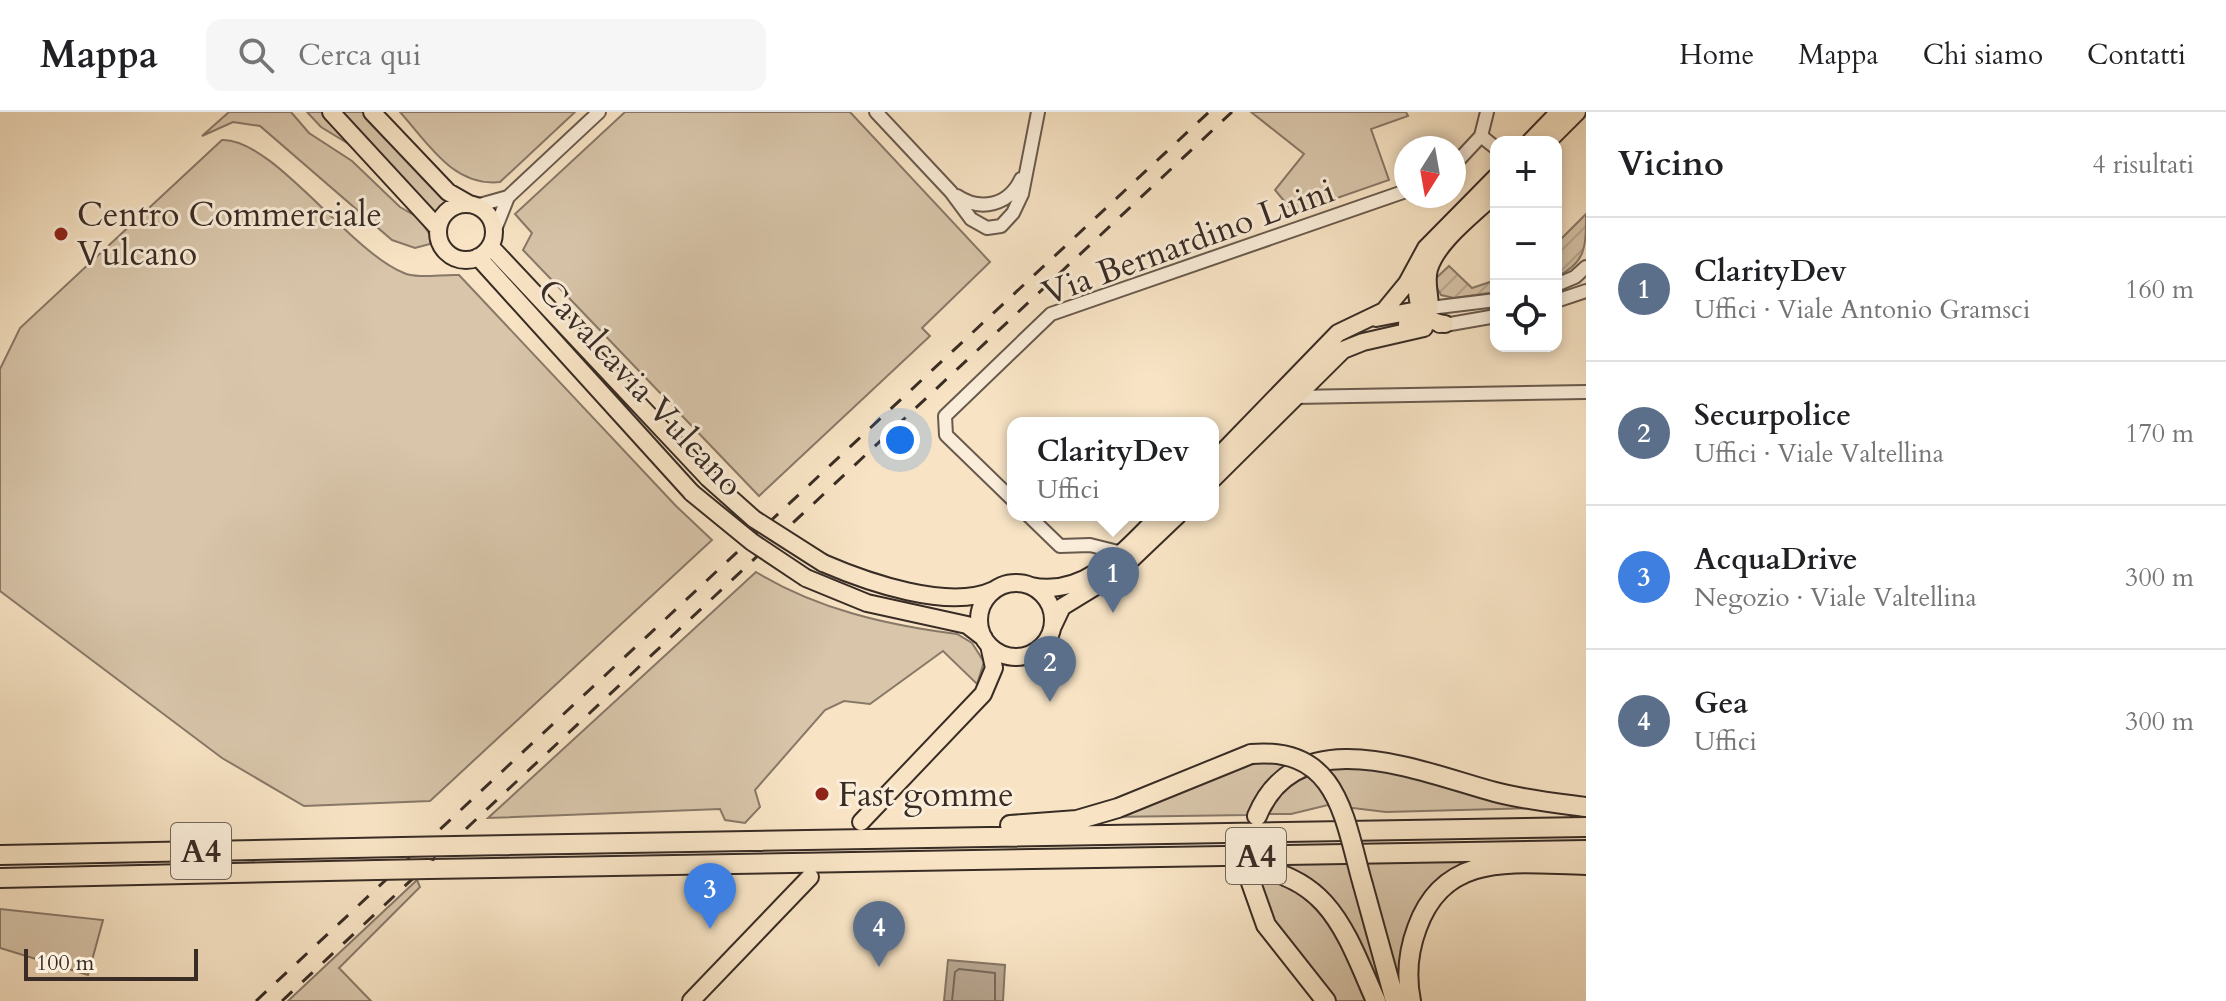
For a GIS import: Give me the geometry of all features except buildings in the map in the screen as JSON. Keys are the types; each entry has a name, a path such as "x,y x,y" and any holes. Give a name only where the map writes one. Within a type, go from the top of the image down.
{"highway":[{"path":"952,837 982,827 1077,820 1118,808 1251,754 1289,755 1316,769 1327,781 1341,811 1395,1001"},
{"path":"1257,816 1272,792 1291,776 1308,767 1347,758 1390,762 1495,792 1586,807"},
{"name":"A4","path":"0,855 1586,827"},
{"name":"A4","path":"0,878 1586,850"},
{"path":"926,862 977,872 1229,865 1273,871 1327,902 1350,939 1376,1001"},
{"path":"1411,1001 1409,948 1425,904 1438,888 1458,874 1493,864 1586,865"},
{"path":"1249,877 1266,925 1326,1001"}],"main road":[{"path":"331,112 438,228 441,244 449,254 463,260 487,245 491,219 448,192 375,114"},
{"path":"1536,136 1559,112"},
{"path":"1553,136 1577,112"},
{"path":"1219,456 1338,333 1384,311 1400,292 1426,248 1490,183"},
{"path":"1426,311 1429,272 1437,253 1490,199"},
{"path":"438,228 449,210 472,205"},
{"name":"Cavalcavia Vulcano","path":"487,245 708,478 763,526 823,563 875,582 949,597 971,597 996,589"},
{"name":"Cavalcavia Vulcano","path":"487,245 692,493 752,542 806,578 867,603 967,625 986,641"},
{"path":"1426,248 1418,272 1426,311"},
{"path":"1219,473 1353,339 1426,311"},
{"path":"1370,319 1426,311 1445,324"},
{"path":"1154,521 1122,553 1080,580 1052,588 1012,583 996,589 986,599 980,613 994,668 983,694 865,822 969,725 1008,667 1044,645 1062,607 1116,574 1172,521"},
{"path":"1029,586 1049,603 1052,628"},
{"path":"986,641 1003,655 1024,656"},
{"path":"691,1001 810,877"}],"street":[{"path":"487,245 508,197 599,112"},
{"path":"876,112 979,225 1001,226 1018,204 1038,112"},
{"path":"1466,152 1481,136 1487,112"},
{"path":"1481,136 1490,143"},
{"path":"951,192 973,204 996,203 1015,190 1024,172"},
{"name":"Via Bernardino Luini","path":"1007,494 946,435 945,416 1051,314 1394,195"},
{"path":"472,205 508,197"},
{"path":"1562,282 1575,277 1586,267"},
{"path":"1562,299 1586,291"},
{"path":"1426,311 1490,301"},
{"path":"1445,324 1490,317"},
{"path":"1294,397 1586,392"},
{"path":"1034,521 1060,546 1090,545 1122,553"}],"shaded area":[{"path":"229,112 291,112 309,133 352,161 400,207 419,218 430,235 430,244 415,248 392,240 260,126 233,122 202,136"},
{"path":"307,112 321,112 352,146 321,127"},
{"path":"340,112 365,112 451,204 438,217"},
{"path":"400,112 575,112 500,182 483,182 468,178 443,160"},
{"path":"625,112 850,112 990,262 922,328 930,336 759,496 523,250 532,233 515,214"},
{"path":"1251,112 1406,112 1408,116 1371,129 1389,180 1294,213 1275,190 1304,154"},
{"path":"222,140 242,144 264,157 360,243 404,273 459,275 676,506 712,540 430,801 304,806 222,758 0,591 0,369 20,328"},
{"path":"1586,214 1582,253 1579,260 1562,274 1562,238"},
{"path":"1449,266 1472,288 1490,282 1490,293 1454,298 1441,295 1433,281"},
{"path":"756,572 803,596 853,614 957,634 972,643 984,662 977,684 943,651 870,704 844,701 825,710 755,790 760,807 745,823 725,820 720,809 488,818"},
{"path":"1250,760 1296,765 1269,784 1247,815 1109,817"},
{"path":"1369,764 1534,808 1386,812 1328,805 1291,814 1266,814 1285,790 1310,775 1338,767"},
{"path":"1476,860 1442,877 1418,904 1408,929 1399,983 1389,1001 1381,1001 1317,886 1279,863"},
{"path":"1256,874 1300,894 1315,907 1338,939 1365,1001 1334,1001 1274,924"},
{"path":"417,880 420,887 339,968 371,1001 288,1001"},
{"path":"0,909 103,920 88,975 0,948"}],"water":[{"path":"948,960 1005,965 1003,1001 944,1001"}],"railway":[{"path":"256,1001 1209,112"},
{"path":"282,1001 1232,112"}],"place":[{"name":"Centro Commerciale Vulcano","path":"61,234"},
{"name":"ClarityDev","path":"1113,613"},
{"name":"Securpolice","path":"1050,702"},
{"name":"Fast gomme","path":"822,794"},
{"name":"AcquaDrive","path":"710,929"},
{"name":"Gea","path":"879,967"}]}
